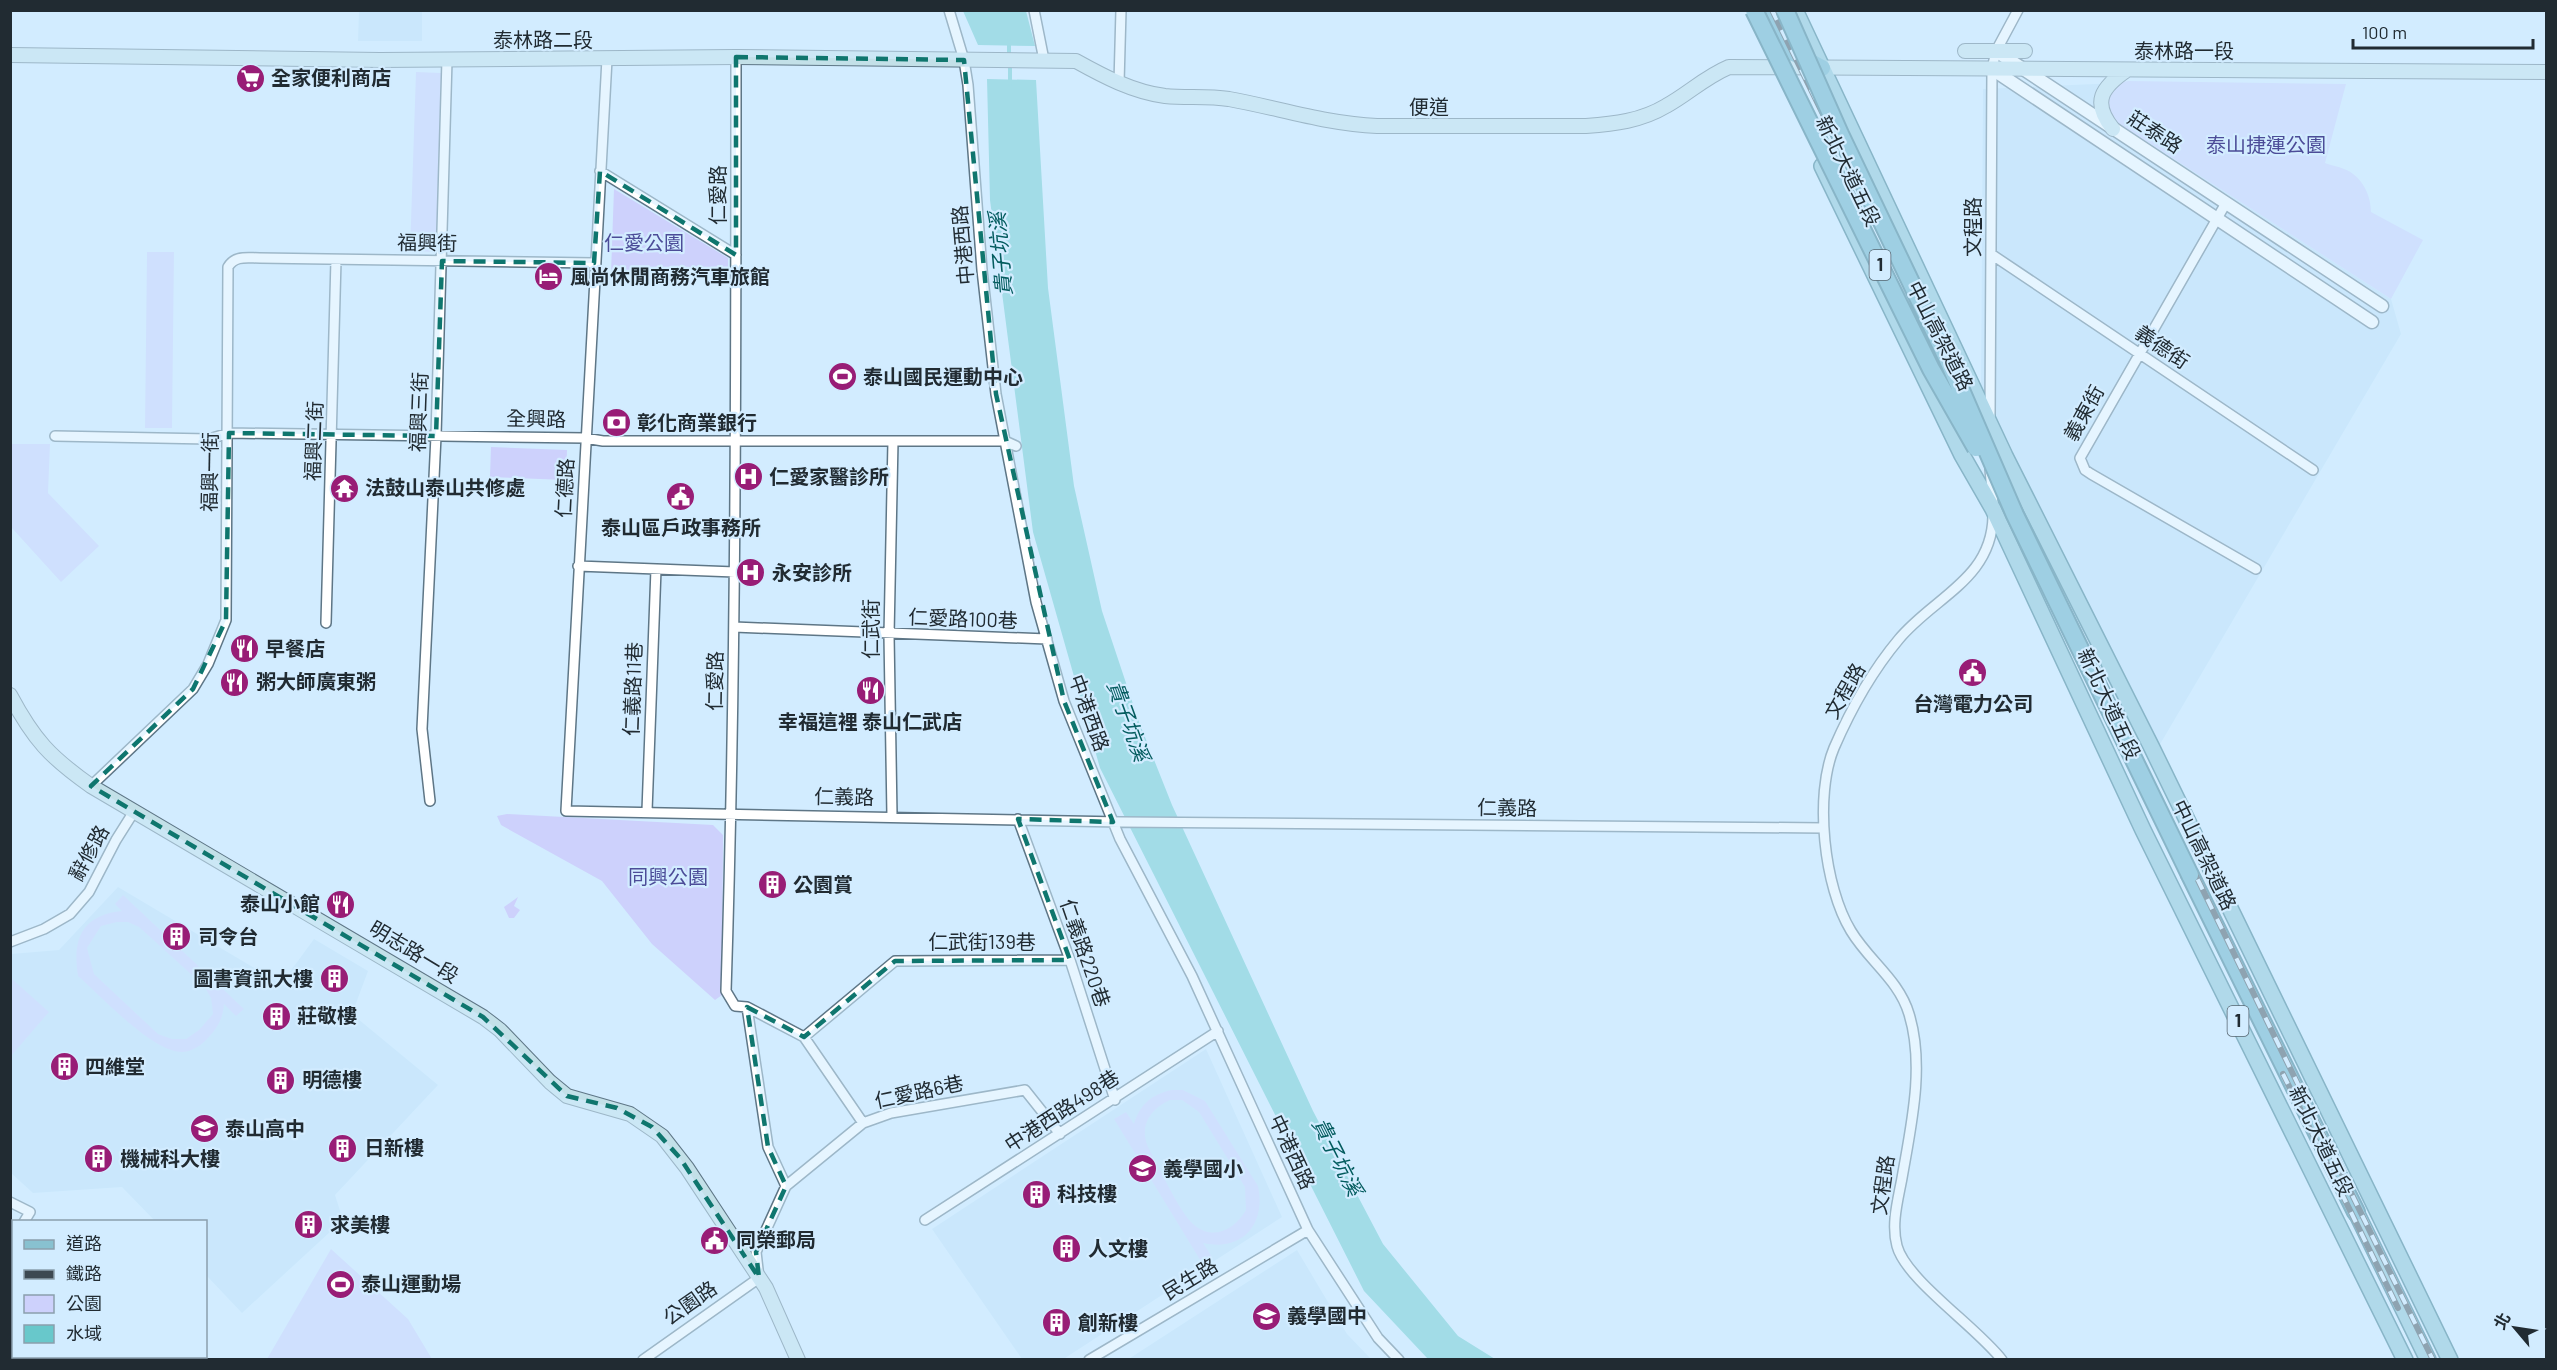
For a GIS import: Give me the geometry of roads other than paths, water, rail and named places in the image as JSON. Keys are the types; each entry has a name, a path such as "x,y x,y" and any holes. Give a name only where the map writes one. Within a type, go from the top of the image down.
{"highway":[{"name":"中山高架道路","path":"1754,10 1931,369 2015,515"},
{"path":"1769,10 1788,50 1822,68"},
{"name":"中山高架道路","path":"1785,10 1840,134 1948,360 2015,515 2356,1212"},
{"path":"1774,67 1788,50"}],"main road":[{"name":"1","path":"1746,10 1774,67"},
{"name":"1","path":"1795,10 1822,68"},
{"path":"1965,51 2025,51"},
{"name":"泰林路二段","path":"10,55 447,60 736,57 1076,61"},
{"name":"便道","path":"1076,61 1119,83 1165,96 1229,99 1344,125 1586,126 1619,124 1667,106 1712,74 1729,67 1774,67"},
{"path":"1774,67 1822,68"},
{"name":"新北大道五段","path":"1774,67 1962,455 1993,509 2127,793 2405,1359"},
{"name":"新北大道五段","path":"1822,68 1990,423 2450,1359"},
{"name":"泰林路一段","path":"1822,68 2547,72"},
{"path":"2114,129 2104,117 2101,106 2103,92 2109,82 2127,70"},
{"path":"1876,278 1887,284 1900,282 1913,261"},
{"name":"明志路一段","path":"10,695 39,743 54,759 91,786 133,813 319,918 483,1017 500,1030 550,1082 567,1096 617,1108 652,1127 680,1158 766,1288 798,1359"},
{"path":"2127,793 2136,772 2145,767 2154,768 2169,784"},
{"name":"新北大道五段","path":"2356,1212 2428,1359"}],"street":[{"name":"中港西路","path":"949,10 971,60 985,292 996,394 1036,602 1064,702 1117,822 1218,1031 1308,1230 1378,1338 1400,1359"},
{"path":"1034,10 1040,60"},
{"path":"1119,83 1120,10"},
{"name":"文程路","path":"2002,1359 1913,1272 1898,1248 1895,1231 1897,1205 1912,1119 1916,1065 1914,1037 1899,989 1863,948 1843,916 1826,851 1821,804 1827,771 1840,734 1879,667 1901,637 1966,578 1982,560 1993,537 1990,423 1992,69 1996,51 2019,10"},
{"name":"莊泰路","path":"1996,51 2382,306"},
{"name":"仁愛路","path":"736,57 735,572 732,812 726,991 735,1006 747,1007"},
{"name":"仁德路","path":"566,811 594,263 607,59"},
{"name":"福興三街","path":"430,801 422,729 436,436 447,60"},
{"name":"莊泰路","path":"1992,69 2372,322"},
{"path":"600,171 736,255"},
{"name":"義東街","path":"2226,203 2082,452 2082,464 2091,474 2256,569"},
{"name":"義德街","path":"1991,254 2313,470"},
{"name":"福興一街","path":"91,786 192,689 208,664 226,620 229,433 228,267 237,258 260,258"},
{"name":"福興街","path":"260,258 594,263"},
{"name":"福興二街","path":"326,623 336,260"},
{"name":"全興路","path":"55,436 209,439 229,433 585,438 603,441 1005,441 1016,446"},
{"name":"仁武街","path":"892,441 889,635 892,816"},
{"path":"579,566 735,572"},
{"name":"仁義路11巷","path":"647,811 656,569"},
{"name":"仁愛路100巷","path":"734,627 889,635 1047,639"},
{"name":"仁義路","path":"566,811 732,812 1117,822 1823,828"},
{"name":"辭修路","path":"10,942 44,929 70,914 89,892 133,813"},
{"name":"仁義路220巷","path":"1018,819 1070,960 1115,1100"},
{"name":"仁武街139巷","path":"804,1037 895,961 1070,960"},
{"path":"747,1007 804,1037 862,1123"},
{"path":"747,1007 768,1147 786,1186 756,1252 759,1278"},
{"name":"中港西路498巷","path":"925,1220 1115,1100 1218,1031"},
{"name":"仁愛路6巷","path":"786,1186 862,1123 891,1113 1025,1090 1060,1134"},
{"path":"10,1202 30,1212 25,1220"},
{"name":"民生路","path":"1089,1359 1308,1230"},
{"name":"公園路","path":"643,1359 759,1278"}],"water":[{"path":"963,11 1026,11 1035,46 978,45"},
{"path":"987,79 1036,80 1048,288 1074,486 1102,611 1139,722 1172,805 1313,1111 1383,1244 1458,1336 1495,1359 1428,1359 1364,1291 1100,768 1033,532 990,200"}],"waterway":[{"name":"貴子坑溪","path":"1009,41 1009,57"},
{"name":"貴子坑溪","path":"1010,65 1010,84"}],"railway":[{"path":"1772,10 2433,1360"},
{"path":"2283,1074 2398,1308"}],"place":[{"name":"全家便利商店","path":"250,78"},
{"name":"風尚休閒商務汽車旅館","path":"549,277"},
{"name":"泰山國民運動中心","path":"842,377"},
{"name":"彰化商業銀行","path":"616,423"},
{"name":"仁愛家醫診所","path":"748,477"},
{"name":"法鼓山泰山共修處","path":"344,488"},
{"name":"泰山區戶政事務所","path":"681,497"},
{"name":"永安診所","path":"751,573"},
{"name":"早餐店","path":"244,649"},
{"name":"台灣電力公司","path":"1973,673"},
{"name":"粥大師廣東粥","path":"235,682"},
{"name":"幸福這裡 泰山仁武店","path":"870,691"},
{"name":"公園賞","path":"772,885"},
{"name":"泰山小館","path":"341,904"},
{"name":"司令台","path":"177,937"},
{"name":"圖書資訊大樓","path":"334,979"},
{"name":"莊敬樓","path":"276,1016"},
{"name":"四維堂","path":"64,1067"},
{"name":"明德樓","path":"281,1080"},
{"name":"泰山高中","path":"204,1129"},
{"name":"日新樓","path":"343,1148"},
{"name":"機械科大樓","path":"99,1159"},
{"name":"義學國小","path":"1142,1169"},
{"name":"科技樓","path":"1036,1194"},
{"name":"求美樓","path":"309,1225"},
{"name":"同榮郵局","path":"715,1240"},
{"name":"人文樓","path":"1067,1249"},
{"name":"泰山運動場","path":"340,1284"},
{"name":"義學國中","path":"1266,1316"},
{"name":"創新樓","path":"1057,1323"}],"park label":[{"name":"泰山捷運公園","path":"2266,145"},
{"name":"仁愛公園","path":"644,243"},
{"name":"同興公園","path":"668,877"}]}
